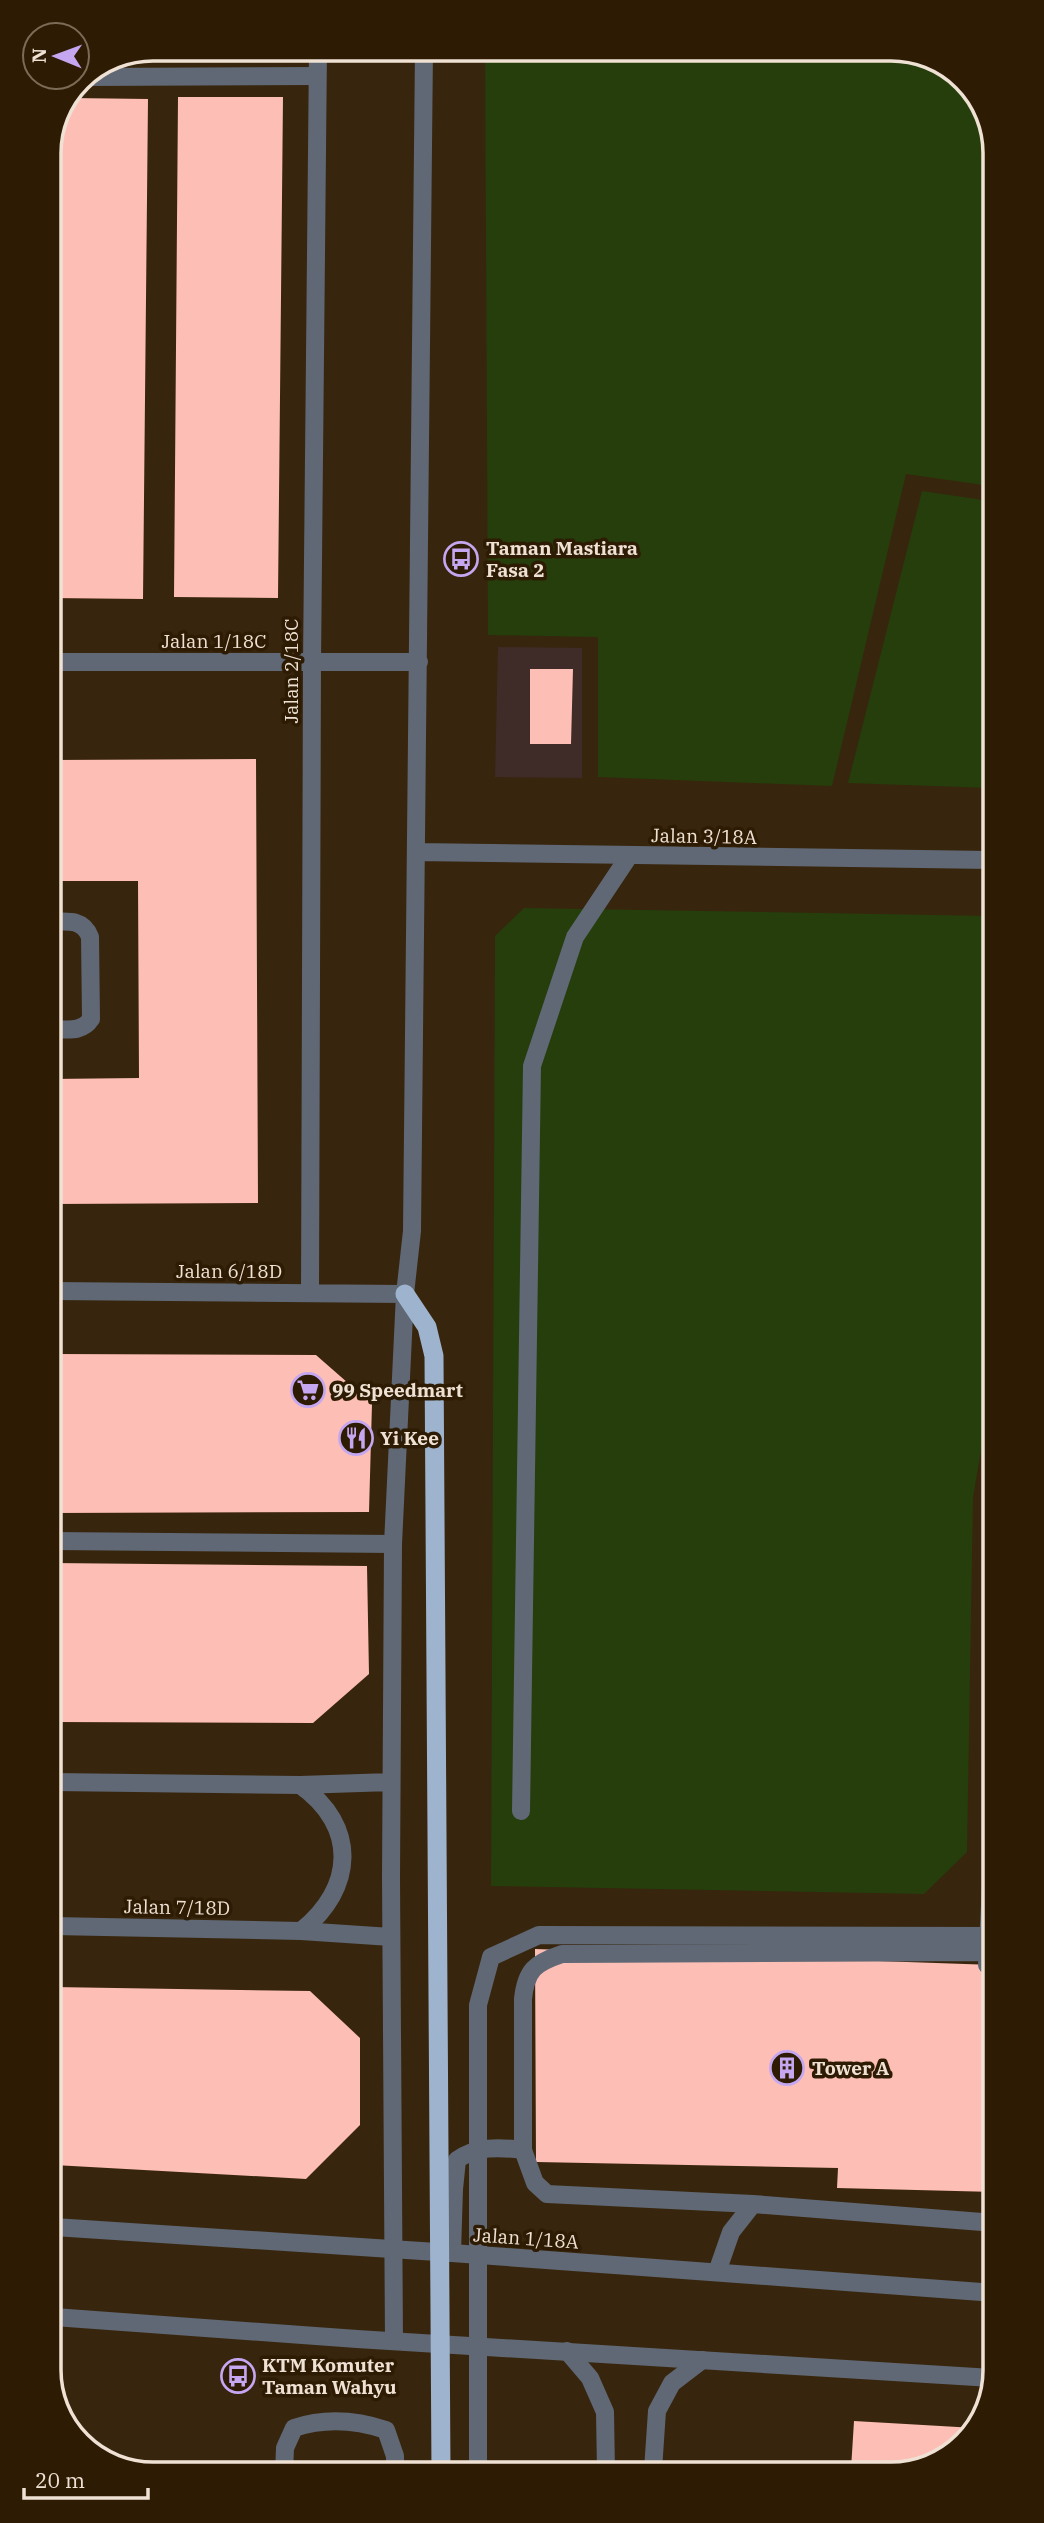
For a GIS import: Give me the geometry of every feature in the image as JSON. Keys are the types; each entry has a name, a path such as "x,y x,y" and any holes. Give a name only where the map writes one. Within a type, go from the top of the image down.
{"highway":[{"path":"405,1294 426,1327 434,1356 441,2462"}],"street":[{"name":"Jalan 2/18C","path":"310,1293 318,61"},
{"path":"394,2341 391,1937 393,1544 405,1294 412,1231 424,61"},
{"path":"103,77 317,76"},
{"name":"Jalan 1/18C","path":"61,662 419,663"},
{"name":"Jalan 3/18A","path":"416,852 983,860"},
{"path":"521,1811 532,1066 575,937 629,856"},
{"path":"61,922 74,921 86,928 90,937 91,1018 87,1026 79,1030 61,1029"},
{"name":"Jalan 6/18D","path":"61,1291 405,1294"},
{"path":"61,1541 393,1544"},
{"path":"61,1782 300,1785 391,1782"},
{"path":"300,1785 316,1796 337,1828 342,1848 342,1867 329,1904 301,1931"},
{"name":"Jalan 7/18D","path":"61,1926 301,1931 391,1937"},
{"path":"478,2462 478,2006 491,1957 539,1935 806,1936 983,1950"},
{"path":"805,1958 806,1936"},
{"path":"983,1951 562,1954 542,1961 526,1978 523,1999 523,2150 535,2183 547,2194 753,2204 983,2221"},
{"path":"452,2253 457,2160 469,2151 505,2147 523,2150"},
{"path":"717,2272 731,2232 753,2204"},
{"name":"Jalan 1/18A","path":"61,2227 983,2292"},
{"path":"61,2317 982,2377"},
{"path":"567,2351 590,2378 605,2412 606,2462"},
{"path":"654,2462 657,2411 672,2383 702,2360"},
{"path":"284,2462 285,2448 294,2428 312,2422 363,2422 386,2430 395,2462"}],"shaded area":[{"path":"498,647 582,648 582,778 495,777"}],"green space":[{"path":"485,61 897,61 926,68 947,80 964,97 973,113 981,135 983,153 983,485 906,474 832,786 598,777 598,637 488,635"},
{"path":"922,491 983,500 983,788 848,783"},
{"path":"524,908 983,916 983,1439 973,1497 967,1852 924,1894 491,1886 495,936"}],"building":[{"path":"178,97 283,97 278,598 174,597"},
{"path":"79,98 148,99 143,599 61,598 61,147 64,130"},
{"path":"530,669 573,669 571,744 530,744"},
{"path":"256,759 258,1203 61,1204 61,1079 139,1078 138,881 61,881 61,760"},
{"path":"61,1354 316,1355 372,1404 369,1512 61,1513"},
{"path":"61,1563 367,1566 369,1674 313,1723 61,1722"},
{"path":"535,1949 983,1965 983,2192 837,2188 838,2168 536,2162"},
{"path":"61,1987 310,1991 360,2038 360,2125 306,2179 61,2165"},
{"path":"854,2421 962,2427 947,2443 920,2457 891,2462 851,2462"}],"place":[{"name":"Taman Mastiara Fasa 2","path":"461,559"},
{"name":"99 Speedmart","path":"308,1390"},
{"name":"Yi Kee","path":"356,1438"},
{"name":"Tower A","path":"787,2068"},
{"name":"KTM Komuter Taman Wahyu","path":"238,2376"}]}
